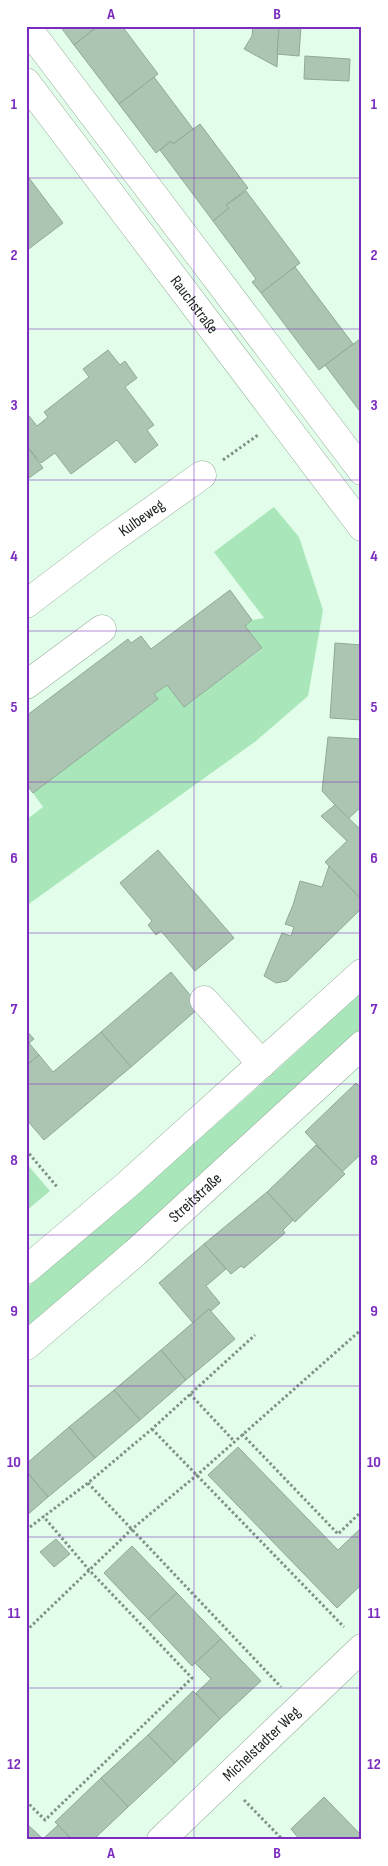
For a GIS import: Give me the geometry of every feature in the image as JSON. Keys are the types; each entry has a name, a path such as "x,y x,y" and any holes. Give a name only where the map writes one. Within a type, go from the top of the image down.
{"main road":[{"name":"Rauchstraße","path":"26,26 362,471"},
{"name":"Rauchstraße","path":"26,82 362,527"},
{"name":"Kulbeweg","path":"26,604 105,544 202,475"},
{"path":"26,685 102,628"},
{"path":"26,1270 128,1184 362,973"},
{"path":"204,1000 262,1064"},
{"name":"Streitstraße","path":"26,1346 135,1253 362,1045"},
{"name":"Michelstadter Weg","path":"160,1840 362,1648"}],"path":[{"path":"202,475 259,434"},
{"path":"26,1150 58,1188"},
{"path":"26,1631 132,1530 362,1329"},
{"path":"26,1530 88,1483 152,1429 255,1335"},
{"path":"190,1394 234,1441"},
{"path":"152,1429 345,1627"},
{"path":"242,1434 338,1534 362,1512"},
{"path":"88,1483 282,1688"},
{"path":"26,1801 45,1820 192,1678 90,1571 43,1516"},
{"path":"244,1799 282,1840"}],"green space":[{"path":"274,507 299,537 323,610 308,696 256,741 26,906 26,820 43,807 33,793 157,700 154,694 167,685 184,707 262,649 245,626 252,620 264,618 214,552"},
{"path":"362,991 362,1028 169,1205 26,1328 26,1288 238,1105"},
{"path":"26,1163 50,1191 26,1211"}],"building":[{"path":"60,26 98,26 74,45"},
{"path":"98,26 122,26 158,74 119,104 74,45"},
{"path":"253,26 279,26 277,67 244,49 252,36"},
{"path":"279,26 301,26 299,56 277,54"},
{"path":"305,56 350,59 349,81 304,79"},
{"path":"154,77 193,129 173,144 171,141 156,153 119,104"},
{"path":"200,124 248,188 226,205 229,208 213,221 160,150 171,141 173,144"},
{"path":"26,174 63,223 26,251"},
{"path":"246,191 300,263 261,293 252,282 256,279 213,221 229,208 226,205"},
{"path":"295,267 353,344 319,370 261,293"},
{"path":"360,339 362,342 362,414 325,365"},
{"path":"108,350 120,365 125,361 137,378 125,387 154,425 147,430 158,445 135,463 117,440 71,474 55,453 41,463 26,445 26,412 37,426 48,417 44,412 89,377 83,369"},
{"path":"26,445 43,468 26,480"},
{"path":"230,590 252,620 245,626 262,648 184,707 167,685 154,694 158,699 33,793 26,784 26,716 128,639 131,643 141,636 151,649"},
{"path":"335,643 362,645 362,720 330,718"},
{"path":"328,737 362,739 360,779 362,781 362,806 348,819 322,791"},
{"path":"335,805 362,831 362,900 325,862 347,841 321,816"},
{"path":"158,850 234,938 195,971 161,931 156,935 148,925 152,921 120,883"},
{"path":"329,866 362,900 362,908 287,981 276,983 264,976 282,933 291,936 294,927 285,924 300,881 322,887"},
{"path":"171,972 200,1007 131,1067 101,1032"},
{"path":"26,1030 34,1039 29,1043 39,1055 26,1066"},
{"path":"101,1032 131,1067 44,1140 26,1119 26,1066 39,1055 53,1072"},
{"path":"356,1083 362,1089 362,1153 342,1172 305,1132"},
{"path":"316,1145 345,1174 295,1222 267,1192"},
{"path":"267,1192 293,1220 283,1230 285,1233 244,1268 241,1266 231,1274 204,1244"},
{"path":"204,1244 226,1269 206,1286 220,1303 211,1311 209,1309 193,1323 159,1283"},
{"path":"209,1309 235,1339 186,1380 161,1350"},
{"path":"161,1350 186,1380 140,1420 114,1390"},
{"path":"114,1390 140,1420 95,1458 69,1427"},
{"path":"69,1427 95,1458 48,1497 26,1471 26,1464"},
{"path":"238,1447 338,1550 362,1527 362,1584 337,1608 208,1475"},
{"path":"26,1471 48,1497 26,1516"},
{"path":"56,1539 70,1554 54,1567 40,1552"},
{"path":"132,1546 177,1593 148,1619 104,1573"},
{"path":"177,1593 221,1639 192,1666 148,1619"},
{"path":"221,1639 261,1681 220,1719 196,1693 211,1679 195,1663"},
{"path":"193,1691 220,1719 175,1763 148,1735"},
{"path":"148,1735 175,1763 128,1807 101,1778"},
{"path":"101,1778 128,1807 93,1840 72,1840 55,1822"},
{"path":"324,1797 362,1836 362,1840 300,1840 291,1829"},
{"path":"27,1824 43,1839 58,1825 72,1840 26,1840"}]}
